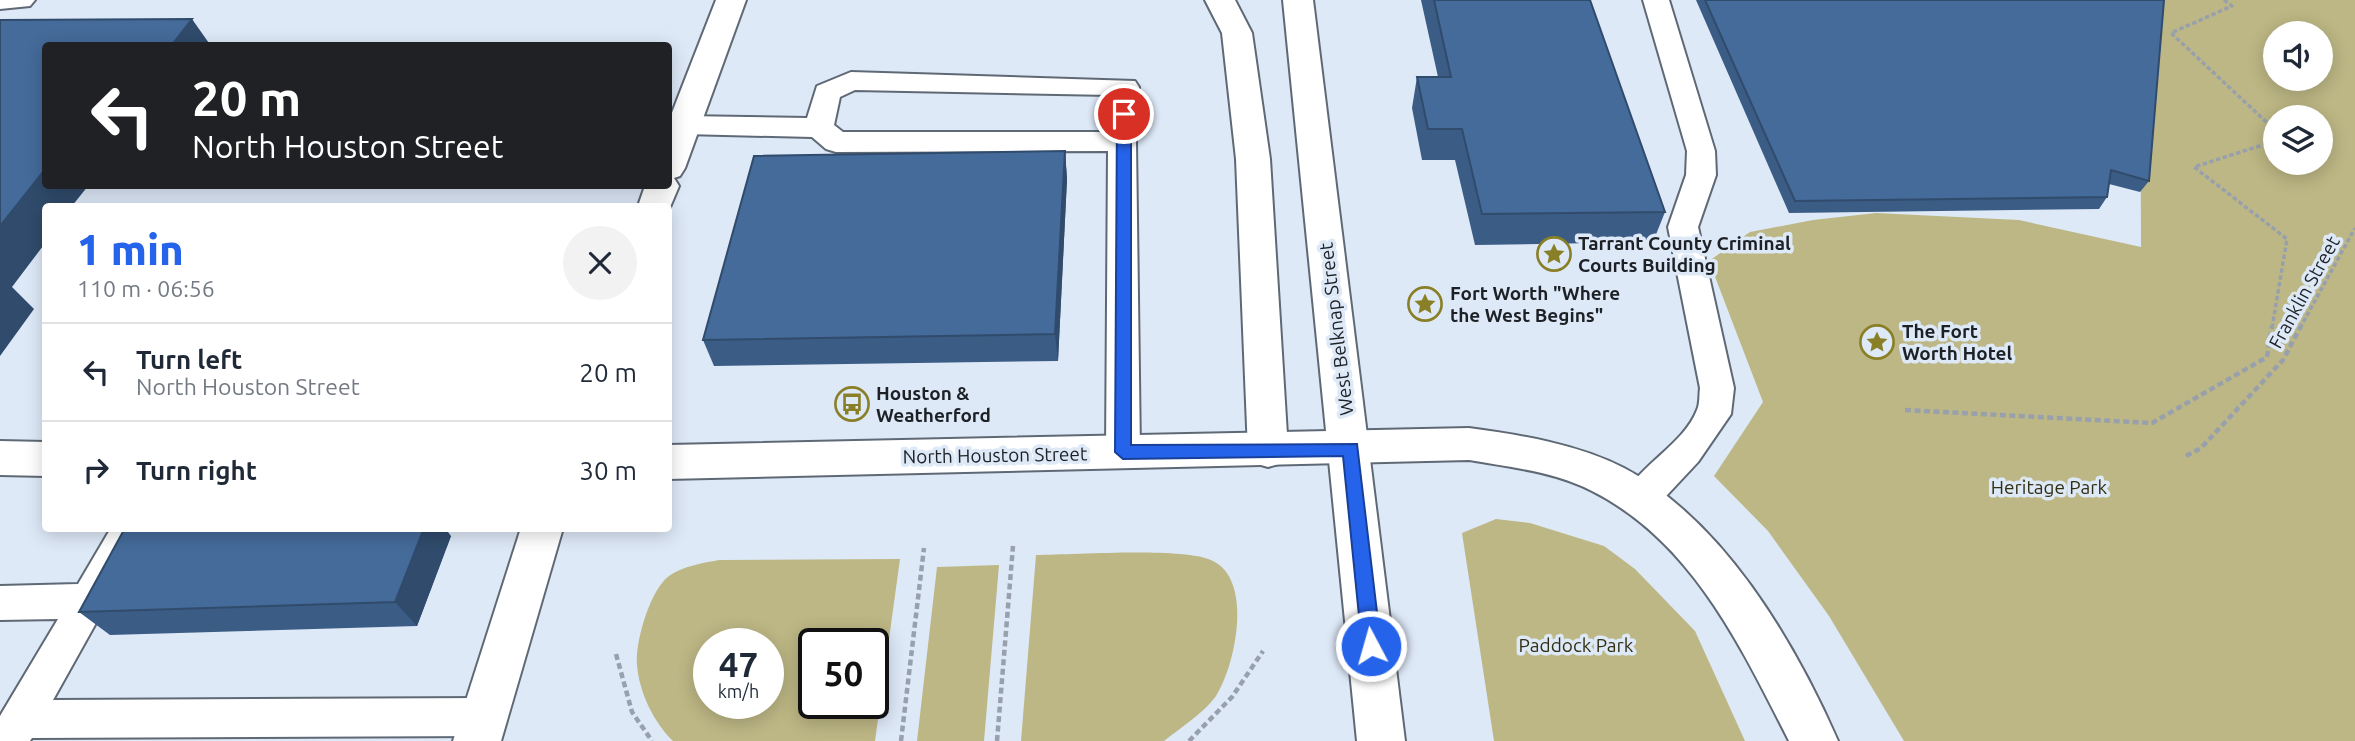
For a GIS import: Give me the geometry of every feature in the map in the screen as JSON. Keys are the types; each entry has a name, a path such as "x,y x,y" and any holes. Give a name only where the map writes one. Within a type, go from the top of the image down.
{"main road":[{"path":"0,0 20,0"},
{"path":"672,157 731,0"},
{"path":"1220,0 1237,33 1253,159 1268,451"},
{"name":"West Belknap Street","path":"1298,0 1351,449 1381,741"},
{"name":"North Houston Street","path":"672,462 1268,451 1469,444 1516,451 1574,466 1608,479 1641,498 1674,525 1711,566 1749,622 1814,741"},
{"path":"0,458 42,459"},
{"path":"481,729 541,532"}],"lane":[{"path":"1641,498 1686,452 1713,414 1717,388 1683,226 1701,176 1701,151 1656,0"},
{"path":"819,128 827,92 851,81 1125,87 1122,141 1123,452"},
{"path":"684,125 819,128 836,142 1122,141"},
{"path":"14,730 129,532"},
{"path":"0,603 89,601"},
{"path":"14,730 481,729"}],"path":[{"path":"2224,0 2232,6 2171,33 2263,119"},
{"path":"1905,410 2152,423 2267,358 2287,239 2194,167 2263,145"},
{"name":"Franklin Street","path":"2186,456 2201,448 2283,360 2355,228"},
{"path":"997,741 1013,546"},
{"path":"901,741 924,548"},
{"path":"1189,741 1232,697 1263,651"},
{"path":"616,654 624,691 633,715 652,741"}],"green space":[{"name":"Heritage Park","path":"2140,0 2355,0 2355,741 1904,741 1829,616 1768,531 1714,476 1763,402 1709,261 1750,232 1813,220 1876,213 2019,220 2141,247"},
{"name":"Paddock Park","path":"1496,519 1530,523 1604,546 1635,569 1695,631 1745,741 1494,741 1462,533"},
{"path":"1176,554 1211,560 1224,570 1233,584 1237,623 1230,664 1216,696 1164,741 1021,741 1036,555"},
{"path":"900,559 889,639 889,628 798,628 798,719 878,719 875,741 673,741 666,734 649,706 641,686 637,665 638,643 650,604 662,583 669,576 687,567 719,560"},
{"path":"999,565 984,741 917,741 937,567"}],"building":[{"path":"1434,0 1590,0 1665,212 1482,214 1462,129 1428,129 1417,77 1451,77"},
{"path":"1705,0 2164,0 2149,181 2111,170 2107,197 1795,201"},
{"path":"192,19 174,42 42,42 42,173 0,226 0,20"},
{"path":"1065,151 1055,334 703,340 754,156"},
{"path":"123,532 422,532 395,602 79,612"}],"place":[{"name":"Tarrant County Criminal Courts Building","path":"1554,254"},
{"name":"Fort Worth \"Where the West Begins\"","path":"1425,304"},
{"name":"The Fort Worth Hotel","path":"1877,342"},
{"name":"Houston & Weatherford","path":"852,404"}],"route":[{"path":"1124,114 1123,452 1351,449 1371,646"}]}
